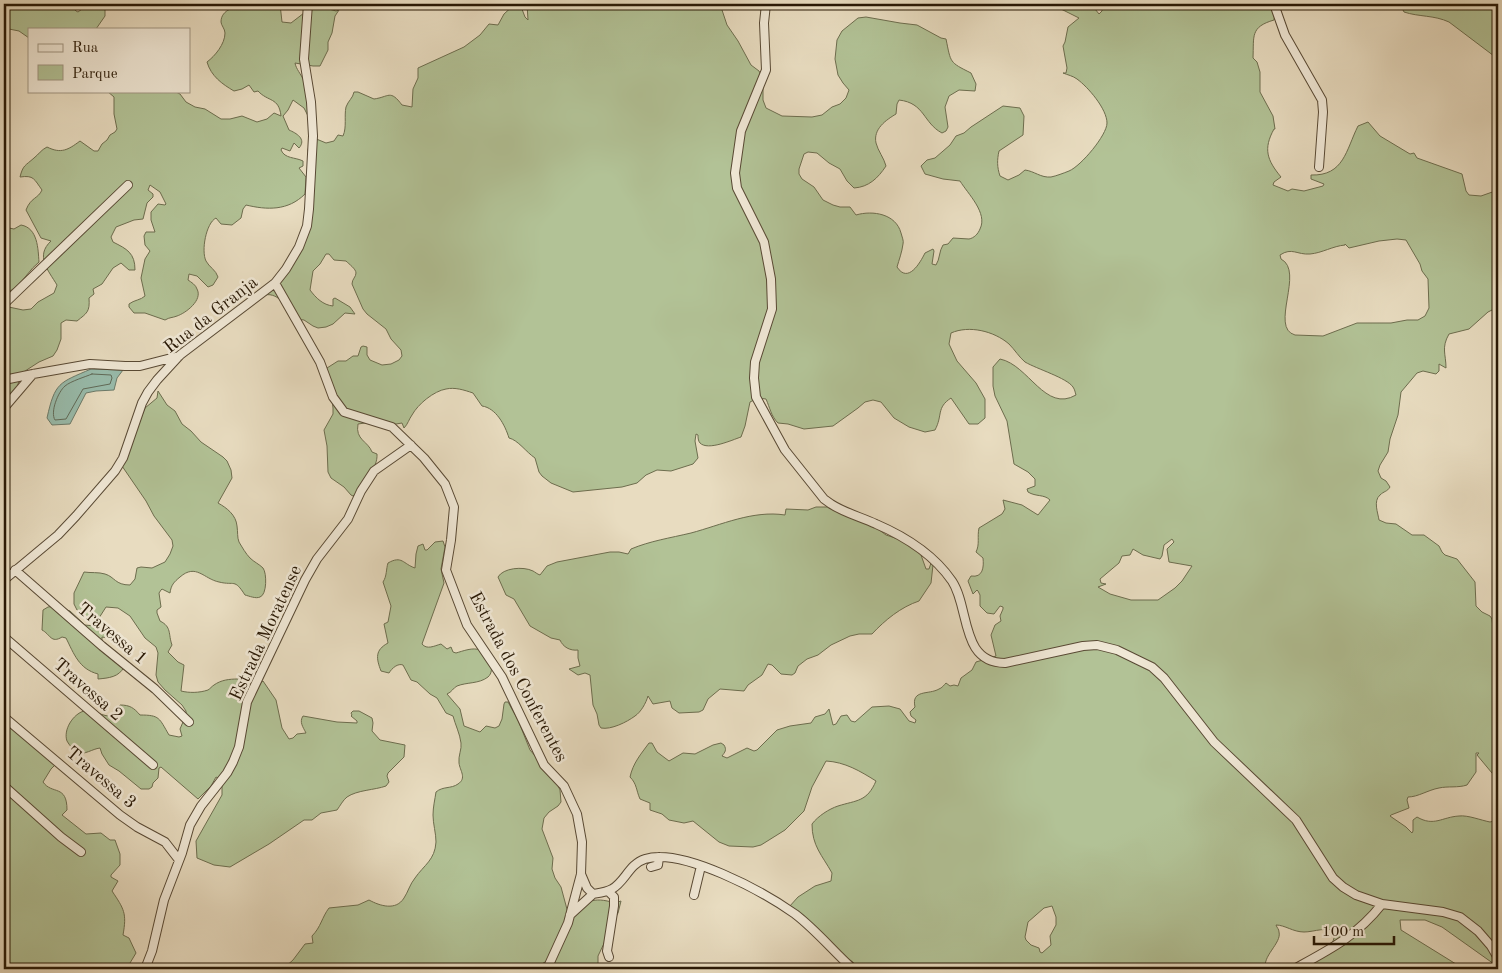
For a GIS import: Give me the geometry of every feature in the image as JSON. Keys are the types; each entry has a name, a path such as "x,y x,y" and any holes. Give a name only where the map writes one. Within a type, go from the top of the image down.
{"street":[{"name":"Rua da Granja","path":"4,580 58,535 115,472 123,458 142,403 157,380 180,355 275,283 299,247 309,209 313,136 311,102 304,59 308,4"},
{"path":"766,4 764,23 766,70 741,131 735,180 737,188 764,242 771,279 772,309 755,362 756,397 785,450 824,499 889,530 919,549 944,572 956,588 972,642 982,656 996,663 1005,663 1069,649 1096,646 1117,650 1159,672 1214,742 1296,820 1333,878 1343,887 1356,895 1382,904 1443,912 1460,917 1478,931 1491,946 1498,958"},
{"path":"1274,4 1285,35 1322,100 1320,168"},
{"path":"4,304 128,185"},
{"name":"Estrada dos Conferentes","path":"275,283 320,362 333,397 344,412 392,427 424,458 445,484 454,507 446,570 467,625 502,677 544,765 564,786 578,814 582,842 581,874 569,919"},
{"path":"4,380 90,364 140,366 180,355"},
{"path":"4,408 33,374"},
{"name":"Estrada Moratense","path":"144,969 152,951 164,900 195,815 227,773 233,762 247,702 305,580 317,559 348,519 361,491 374,471 411,445"},
{"name":"Travessa 1","path":"15,570 102,646 155,689 188,722"},
{"name":"Travessa 2","path":"4,637 153,765"},
{"name":"Travessa 3","path":"4,717 120,815 137,827 165,842 179,860"},
{"path":"4,786 61,837 81,852"},
{"path":"651,867 658,865 659,857"},
{"path":"547,969 569,919 593,894 612,890 635,864 644,859 659,857 679,858 737,880 796,915 854,969"},
{"path":"694,895 701,866"},
{"path":"581,874 587,888 593,894"},
{"path":"608,891 614,897 607,951 609,957"},
{"path":"1294,969 1354,933 1370,919 1382,904"}],"green space":[{"path":"4,4 70,4 78,12 89,4 105,4 105,16 97,28 28,28 28,37 19,31 9,29 4,24"},
{"path":"245,4 280,4 282,22 291,23 304,13 306,4 327,4 329,9 339,10 335,16 332,33 328,42 328,50 320,66 295,63 305,85 308,116 304,108 293,100 283,116 289,130 297,135 302,142 299,148 294,143 290,151 282,148 281,150 288,156 303,161 303,166 299,168 306,177 305,194 292,204 277,208 246,205 241,218 232,225 221,224 216,218 212,221 205,238 204,251 207,263 216,272 218,277 213,285 208,287 197,276 189,274 188,280 196,286 198,293 196,302 185,312 165,320 145,313 134,313 129,307 129,304 145,296 141,278 145,259 150,251 145,245 144,236 146,232 155,232 151,220 151,212 158,204 166,204 160,192 150,185 148,190 153,194 153,197 147,203 143,219 134,220 116,227 111,237 113,242 126,249 132,256 135,270 129,270 121,263 113,268 102,284 93,289 94,294 89,298 89,306 85,314 77,321 66,320 61,323 61,339 53,356 22,373 14,395 4,399 4,306 23,310 31,309 38,302 54,293 57,285 43,258 46,247 51,241 41,238 26,210 42,190 31,177 20,177 23,168 47,147 60,151 72,147 80,141 94,151 98,151 102,144 117,129 114,114 114,97 108,92 176,92 186,102 195,107 205,109 221,119 242,116 257,122 267,119 274,113 281,116 278,106 258,91 254,92 249,85 234,91 218,79 209,67 207,62 216,53 225,37 221,22 223,14 230,9"},
{"path":"515,4 520,4 528,20 527,4 720,4 727,25 751,65 759,71 763,79 763,100 766,108 782,116 812,117 822,115 846,98 849,90 838,75 835,59 837,40 842,31 858,18 866,17 917,25 946,39 952,61 971,73 976,84 975,91 959,90 949,96 945,107 948,127 946,131 942,133 936,129 914,105 899,100 896,114 884,122 876,133 876,143 886,166 873,181 864,186 854,188 840,169 817,153 808,152 804,154 799,169 802,179 814,187 823,200 840,207 850,207 856,215 876,213 894,221 901,233 903,242 897,267 901,272 905,273 913,270 925,253 933,249 932,264 936,265 943,245 948,244 953,238 967,239 976,236 980,229 982,223 979,210 960,181 925,174 921,166 927,160 935,158 950,145 956,136 964,133 1003,106 1020,108 1024,116 1023,135 999,151 998,154 1000,176 1008,180 1025,170 1047,177 1069,171 1086,157 1103,135 1107,123 1104,111 1081,83 1074,77 1063,73 1066,73 1067,68 1063,46 1068,27 1079,18 1051,4 1091,4 1099,14 1102,11 1103,4 1265,4 1274,12 1274,20 1257,29 1254,38 1253,58 1257,62 1260,72 1260,92 1273,116 1275,129 1268,143 1268,154 1272,165 1281,177 1273,185 1288,191 1292,189 1304,191 1323,186 1324,184 1311,179 1311,175 1331,171 1337,166 1347,152 1358,126 1368,122 1380,136 1410,154 1414,153 1417,158 1462,174 1466,191 1469,195 1481,196 1498,190 1498,307 1488,312 1469,329 1449,334 1445,347 1446,368 1439,364 1439,371 1436,374 1423,371 1417,373 1401,392 1398,415 1388,452 1378,471 1381,478 1390,487 1381,494 1376,504 1379,520 1396,524 1412,535 1424,535 1439,546 1445,555 1457,559 1475,582 1476,606 1492,619 1493,628 1498,640 1498,787 1497,779 1477,755 1479,753 1476,753 1476,772 1467,785 1439,788 1408,797 1409,808 1390,816 1412,833 1413,820 1417,817 1433,821 1463,816 1490,822 1494,821 1498,813 1498,969 1494,964 1442,927 1425,920 1400,920 1401,930 1464,969 1308,969 1314,960 1329,948 1336,932 1325,929 1300,932 1276,925 1279,930 1278,941 1266,960 1266,969 858,969 853,962 841,954 789,907 798,897 815,886 831,881 832,873 816,844 812,832 812,824 831,809 865,797 876,781 846,765 826,761 812,787 804,811 785,830 761,845 753,847 729,846 719,842 693,821 684,823 669,820 662,814 650,810 650,803 640,799 630,777 635,763 649,743 652,743 657,752 669,761 683,753 695,754 721,743 725,748 722,756 727,758 747,748 754,751 757,750 777,730 811,723 815,717 825,714 829,709 833,725 836,724 841,716 847,715 851,721 855,722 872,707 889,706 900,709 909,721 915,723 916,720 911,716 910,712 915,707 914,701 918,695 935,691 946,683 950,686 958,686 961,678 972,670 976,662 996,656 991,635 995,625 1001,621 1000,616 1003,607 1000,606 994,614 987,613 980,606 978,591 973,594 968,581 971,576 980,574 983,568 983,558 976,552 979,528 1002,514 1005,509 1003,500 1022,505 1038,515 1050,500 1028,492 1027,489 1035,486 1035,479 1028,472 1014,464 1007,421 995,396 993,367 1000,359 1020,370 1037,386 1055,398 1065,399 1076,395 1074,388 1070,384 1025,362 1003,339 981,331 958,331 951,333 949,344 957,361 976,383 985,399 985,418 978,424 969,424 951,398 941,409 935,430 925,432 909,427 894,418 881,402 873,400 865,402 833,426 804,429 778,423 772,415 766,399 758,398 750,402 741,437 709,446 700,443 696,434 695,441 698,458 693,464 671,471 657,470 646,475 637,483 622,487 573,492 551,483 542,476 535,458 516,441 509,438 496,414 487,407 482,406 473,393 449,388 436,392 422,402 404,428 402,423 384,426 365,423 358,424 358,434 372,452 377,454 377,459 373,470 366,480 353,496 351,495 344,487 331,478 328,472 324,430 333,414 333,408 331,391 322,369 338,361 346,361 353,356 358,356 363,346 367,347 367,355 370,360 382,365 391,364 402,356 401,350 391,339 386,329 363,309 352,284 356,271 346,261 334,260 329,254 326,254 313,271 310,290 315,296 323,303 333,306 333,299 335,298 350,307 355,314 345,313 333,324 326,327 318,328 304,320 296,319 279,299 275,296 265,295 301,238 312,192 308,150 310,141 314,138 326,143 334,141 338,135 343,136 346,107 354,92 374,99 389,95 395,97 402,105 412,107 413,89 418,78 418,68 464,47 480,35 489,24 498,25 504,14","holes":["1397,239 1406,240 1428,279 1429,308 1425,316 1418,320 1391,323 1357,323 1323,336 1295,335 1288,330 1285,322 1285,311 1290,275 1287,265 1280,255 1291,251 1310,254 1345,244 1349,248","1172,539 1174,542 1167,549 1169,562 1192,566 1182,581 1158,600 1131,600 1110,594 1098,587 1106,584 1101,583 1100,579 1119,563 1122,556 1130,555 1133,549 1143,555 1160,559 1164,545","1052,906 1056,917 1056,925 1050,936 1051,945 1042,953 1039,948 1031,945 1025,937 1028,922 1044,908"]},
{"path":"1400,4 1498,4 1498,59 1449,22 1438,18 1404,12"},
{"path":"21,225 31,230 34,235 39,262 20,283 4,296 4,227 14,229"},
{"path":"158,391 167,405 175,411 182,424 201,442 227,461 232,478 218,503 233,515 239,542 250,558 263,568 266,579 264,592 258,598 245,595 236,584 224,583 191,571 180,577 173,584 170,593 161,590 159,593 161,607 157,610 157,613 160,621 164,623 169,631 172,645 168,652 184,665 181,691 205,691 219,682 240,677 251,690 263,681 276,700 282,728 289,739 297,734 306,733 301,722 303,716 337,722 357,723 351,716 351,713 359,711 372,718 372,731 380,740 405,745 404,757 388,773 389,782 386,786 361,791 347,797 337,810 321,813 312,820 304,820 230,867 214,865 197,858 196,841 222,795 222,780 216,777 211,786 198,799 161,767 159,768 158,778 152,787 141,789 109,765 100,748 77,753 67,741 66,732 76,715 84,711 90,711 108,716 115,712 120,705 132,707 140,715 155,717 161,721 169,735 182,736 180,729 186,711 158,682 156,675 158,653 156,647 145,638 130,616 118,608 106,607 99,618 109,636 108,638 102,637 102,640 124,667 116,675 98,679 98,674 86,669 78,660 66,638 53,639 42,630 43,610 55,606 70,611 85,625 94,626 77,610 74,604 74,593 84,572 105,574 121,584 130,585 135,579 137,568 152,568 165,562 170,554 173,546 172,540 122,466 145,408 157,398"},
{"path":"816,507 835,507 886,535 910,543 921,555 926,569 929,569 931,563 933,565 931,583 919,601 894,614 872,634 850,636 831,645 818,655 807,659 798,666 792,675 781,674 772,665 768,664 762,675 748,685 744,691 720,689 708,699 703,710 699,712 679,713 672,708 670,701 653,704 648,696 641,710 632,718 614,727 601,728 593,705 590,675 585,673 578,675 569,669 580,666 578,650 567,648 560,640 551,638 530,626 514,599 506,595 498,577 504,572 519,568 529,569 540,575 547,566 557,562 610,552 628,554 631,549 645,544 749,516 785,515 786,509 808,510"},
{"path":"443,541 445,547 441,569 444,583 422,644 428,647 441,644 447,649 451,647 453,652 456,653 477,649 486,654 491,666 488,677 481,681 457,686 447,694 460,709 464,726 480,732 486,726 495,728 499,726 504,704 508,702 518,720 530,750 555,779 560,790 561,802 544,818 542,829 553,858 552,869 561,887 568,913 590,901 601,900 615,903 621,901 618,913 598,956 598,969 558,969 550,960 543,963 537,969 269,969 274,964 284,968 293,960 305,944 313,943 312,936 329,908 358,905 369,900 388,906 397,905 401,902 413,880 434,853 436,842 433,812 436,792 455,786 462,779 459,760 460,736 453,716 446,713 437,698 417,682 411,680 403,665 395,666 389,673 381,671 378,655 381,648 388,643 384,624 388,622 391,606 383,582 388,563 400,560 415,568 418,546 423,544 425,550 427,550 435,542"},
{"path":"5,721 28,732 57,763 43,782 65,796 67,810 62,815 86,834 101,833 110,840 115,840 120,854 120,865 111,875 111,877 118,881 112,891 124,912 123,935 129,938 136,953 130,963 130,969 4,969"}],"water":[{"path":"91,369 123,370 117,378 114,390 86,393 70,424 52,425 47,418 56,390 65,381"}]}
